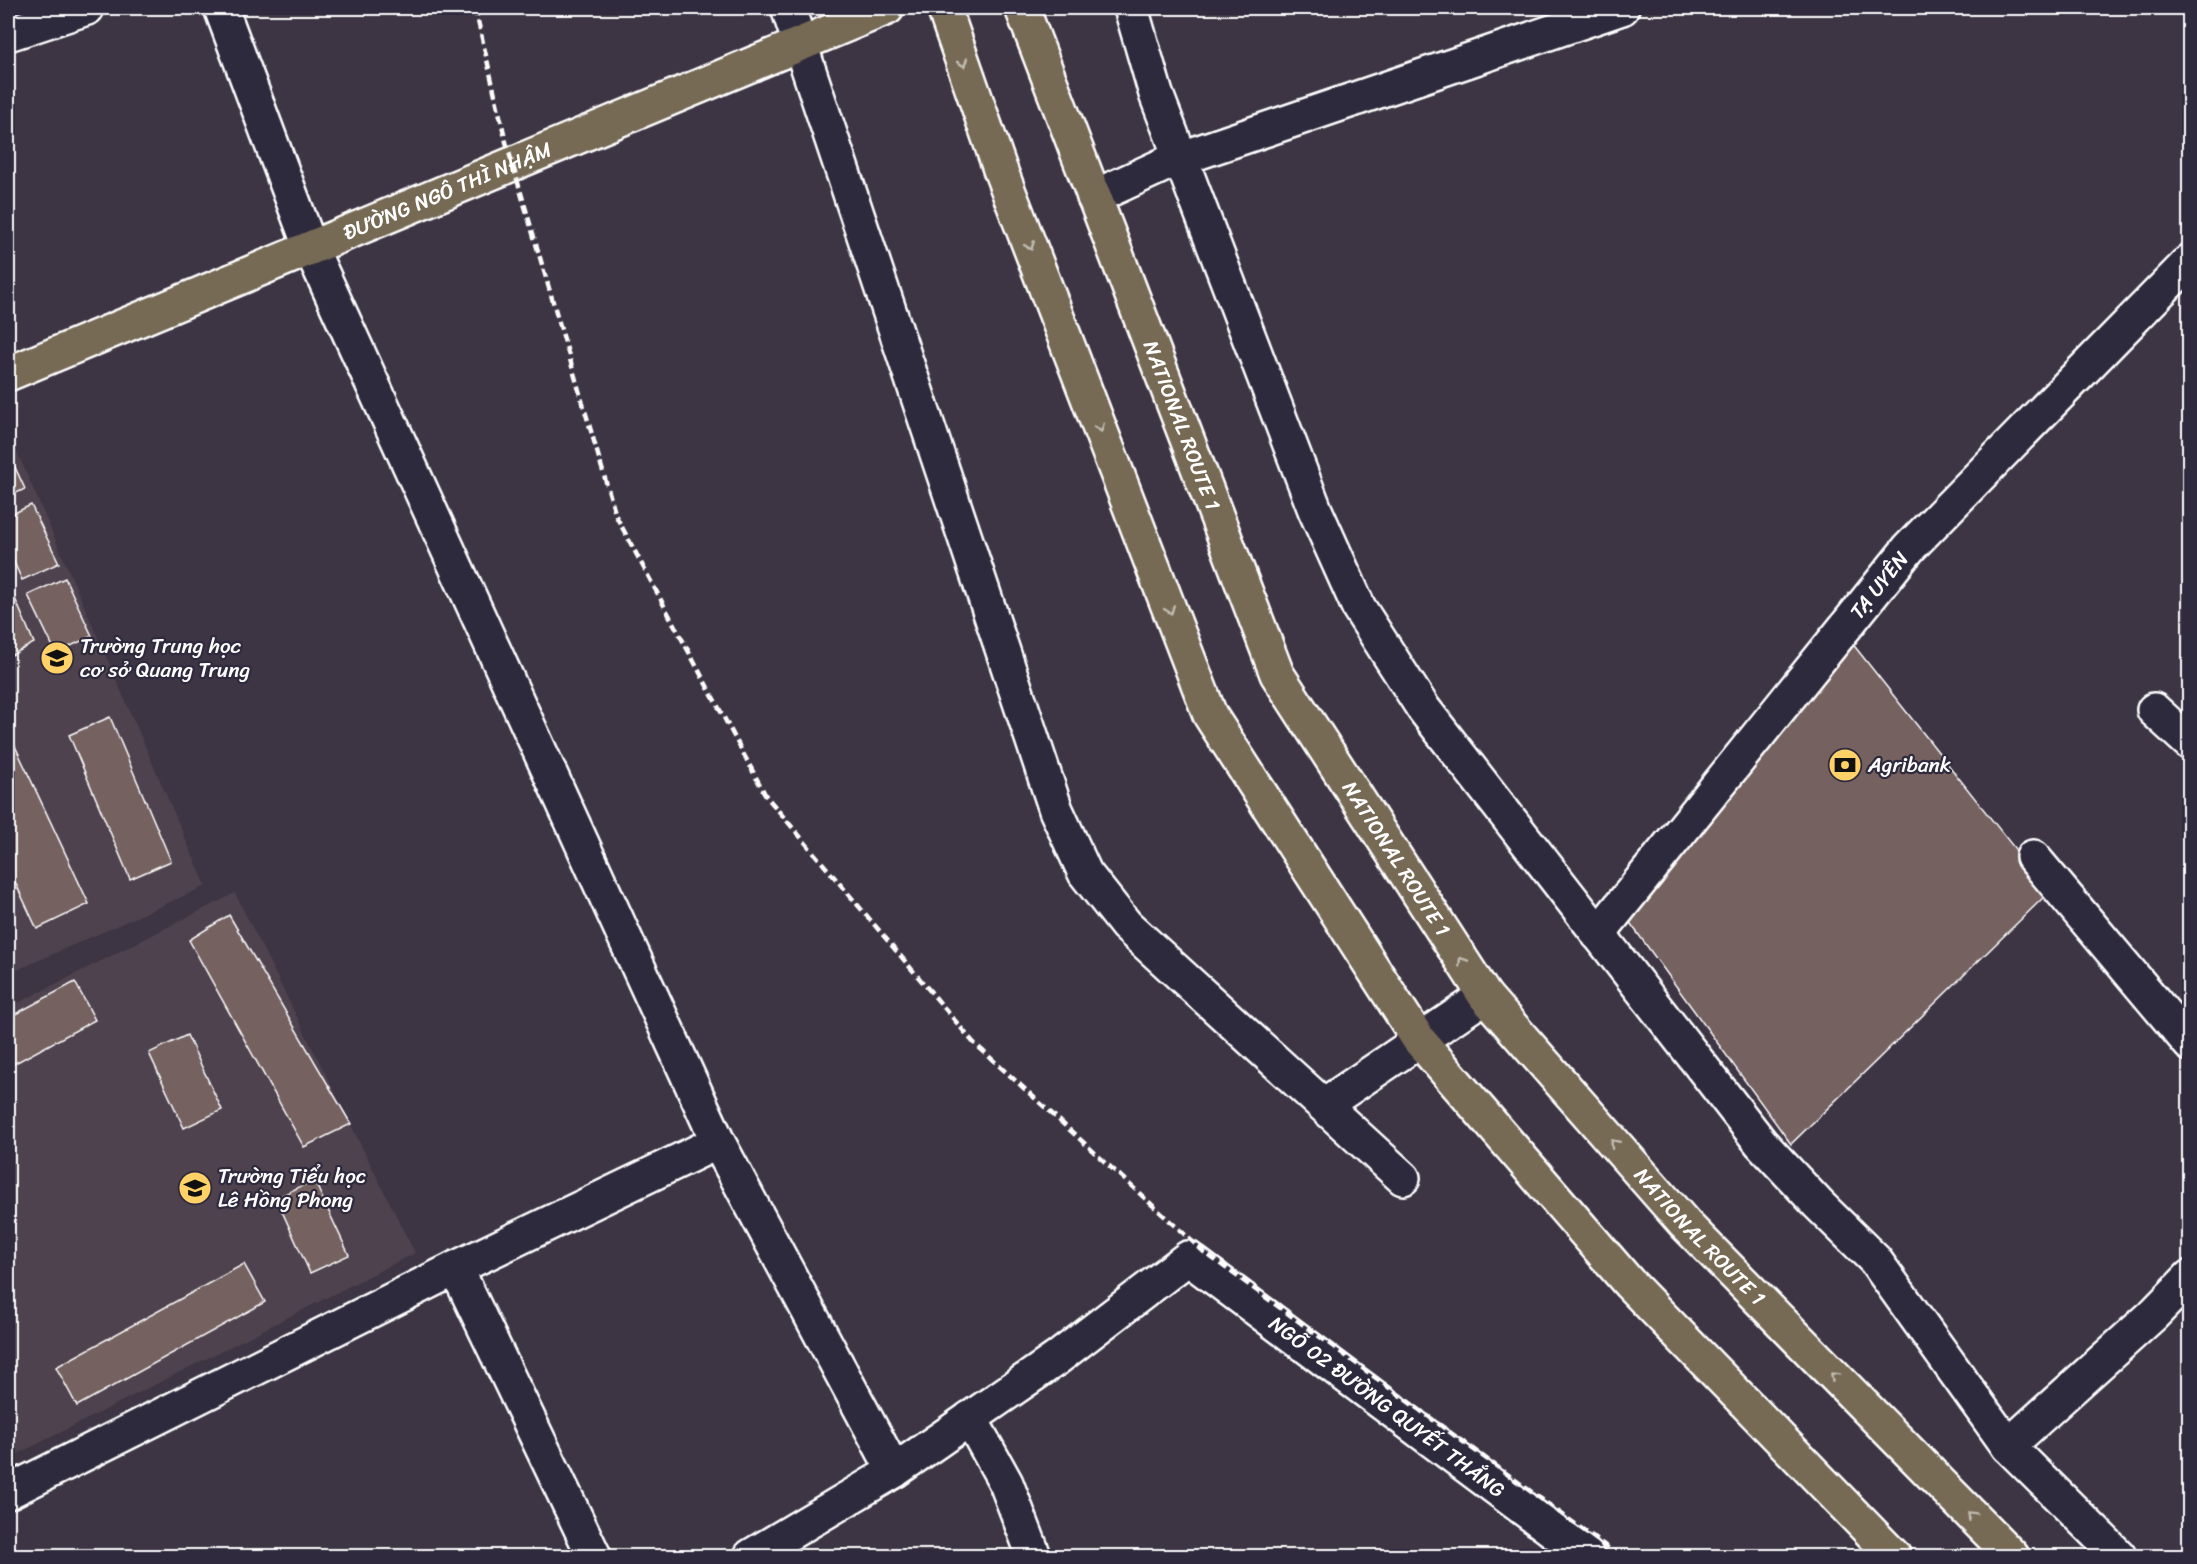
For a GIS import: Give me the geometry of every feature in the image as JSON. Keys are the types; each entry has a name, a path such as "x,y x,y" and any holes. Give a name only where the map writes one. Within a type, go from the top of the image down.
{"main road":[{"name":"ĐƯỜNG NGÔ THÌ NHẬM","path":"8,374 887,8"},
{"path":"944,8 1004,180 1210,714 1419,1040 1629,1283 1894,1557"},
{"name":"NATIONAL ROUTE 1","path":"1022,8 1277,674 1485,996 1685,1224 2012,1557"}],"street":[{"path":"8,34 87,8"},
{"path":"221,8 311,249 718,1142 894,1471"},
{"path":"788,8 1056,810 1085,873 1126,926 1403,1178"},
{"path":"1131,8 1156,94 1315,510 1359,608 1423,708 1761,1143 1875,1260 2008,1446 2119,1557"},
{"path":"1094,197 1181,158 1622,8"},
{"name":"TẠ UYÊN","path":"1598,934 1909,548 2190,261"},
{"path":"2154,710 2190,743"},
{"path":"2034,857 2190,1044"},
{"path":"1324,1105 1485,996"},
{"path":"8,1492 456,1268 718,1142"},
{"name":"NGÕ 02 ĐƯỜNG QUYẾT THẮNG","path":"970,1418 1056,1359 1188,1258 1587,1557"},
{"path":"456,1268 594,1557"},
{"path":"2008,1446 2153,1315 2190,1277"},
{"path":"751,1557 894,1471 970,1418 1006,1483 1034,1557"}],"shaded area":[{"name":"Trường Trung học cơ sở Quang Trung","path":"8,431 206,886 8,974"},
{"name":"Trường Tiểu học Lê Hồng Phong","path":"235,893 415,1253 8,1459 8,1008"}],"building":[{"path":"8,452 25,489 8,497"},
{"path":"31,505 59,563 22,580 8,549 8,516"},
{"path":"65,578 92,636 56,653 28,595"},
{"path":"8,582 34,643 8,657"},
{"name":"Agribank","path":"1848,638 2049,892 1791,1144 1620,909"},
{"path":"110,717 171,861 130,879 69,735"},
{"path":"8,731 89,904 37,929 8,867"},
{"path":"229,915 351,1124 304,1147 189,940"},
{"path":"75,982 95,1020 8,1067 8,1018"},
{"path":"187,1035 222,1110 184,1128 149,1053"},
{"path":"314,1180 349,1255 310,1273 276,1198"},
{"name":"Trường Tiểu học Lê Hồng Phong","path":"244,1264 265,1302 77,1406 56,1367"}],"railway":[{"path":"475,8 506,142 616,516 766,796 973,1042 1204,1252 1619,1556"}],"place":[{"name":"Trường Trung học cơ sở Quang Trung","path":"57,658"},
{"name":"Agribank","path":"1845,765"},
{"name":"Trường Tiểu học Lê Hồng Phong","path":"195,1188"}]}
